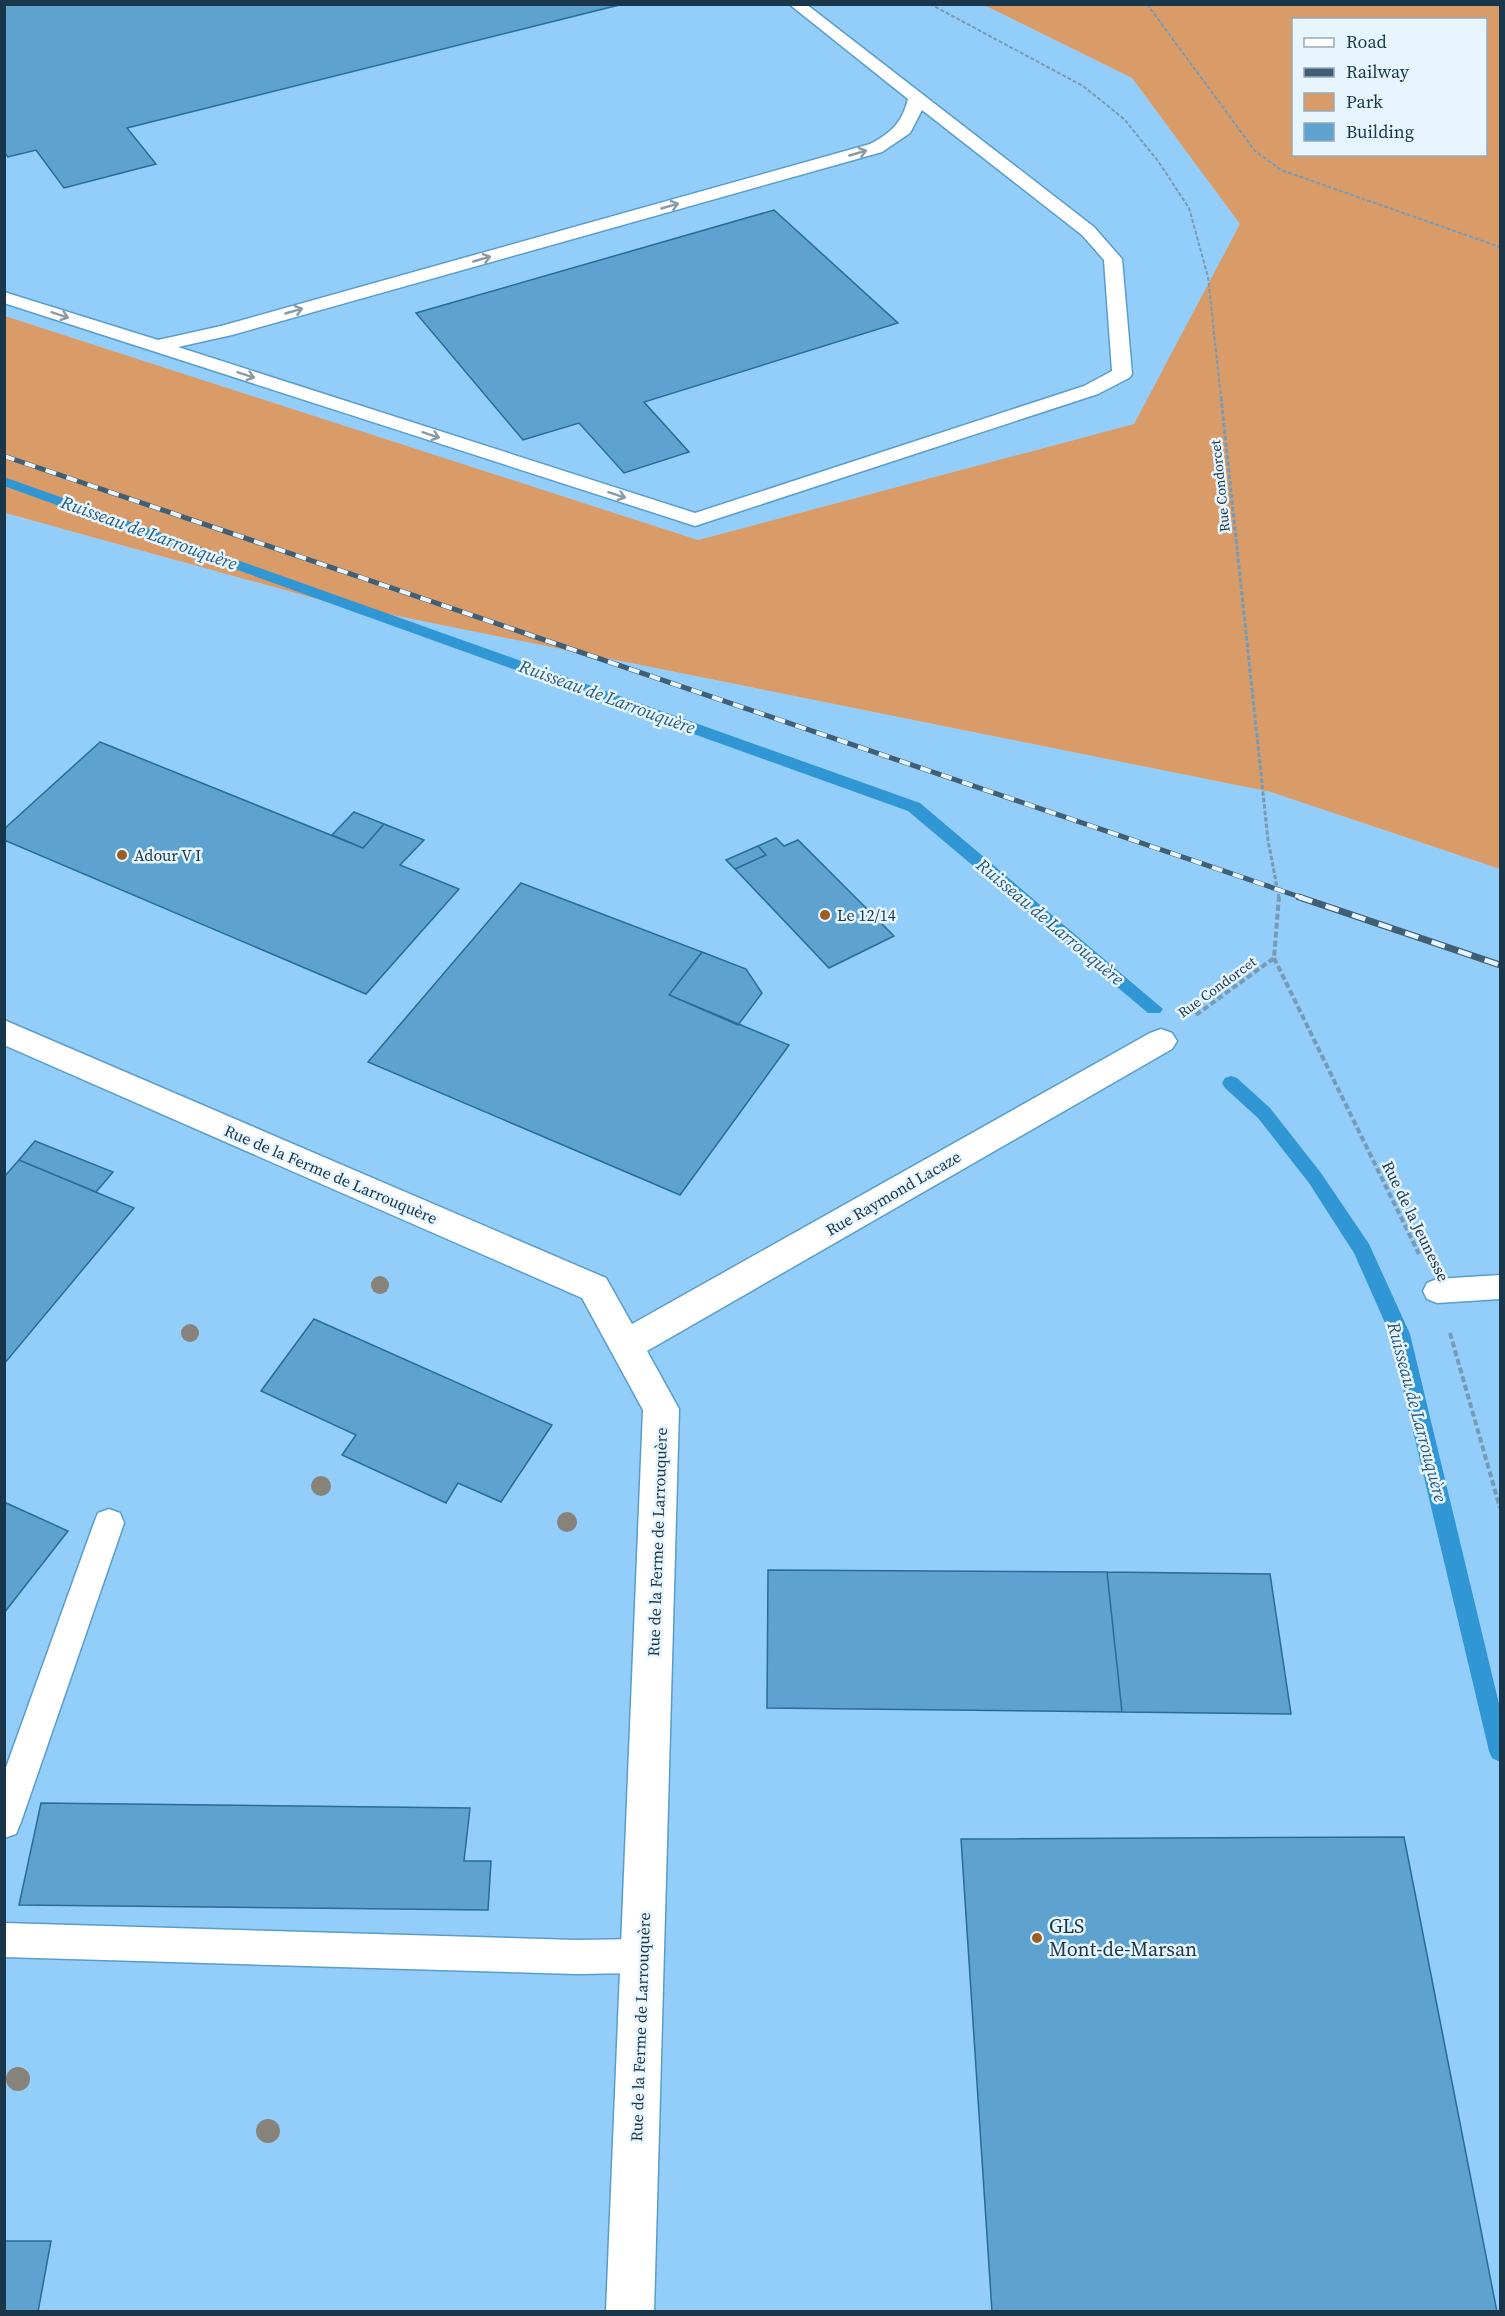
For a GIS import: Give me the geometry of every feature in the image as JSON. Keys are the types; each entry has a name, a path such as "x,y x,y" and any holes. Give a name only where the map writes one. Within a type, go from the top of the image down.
{"street":[{"name":"Rue de la Ferme de Larrouquère","path":"4,1032 594,1287 662,1409 630,2312"},
{"name":"Rue Raymond Lacaze","path":"626,1345 1161,1041"}],"lane":[{"path":"4,297 695,520 1091,390 1122,374 1113,259 1088,231 796,4"},
{"path":"156,346 225,331 876,148 904,132 913,116 917,98"},
{"path":"1437,1291 1500,1287"},
{"path":"4,1822 110,1523"},
{"path":"4,1940 576,1957 642,1956"}],"path":[{"name":"Rue Condorcet","path":"930,4 1083,86 1124,119 1158,161 1189,208 1208,277 1268,840 1280,891 1274,958 1161,1041"},
{"path":"1148,4 1255,151 1281,170 1500,247"},
{"name":"Rue de la Jeunesse","path":"1274,958 1437,1291 1500,1508"}],"shaded area":[{"path":"5,5 984,5 1132,78 1241,225 1134,424 698,540 5,316"},
{"path":"4,513 328,602 1271,792 1500,869 1500,2311 5,2311"}],"green space":[{"path":"984,5 1500,5 1500,869 1271,792 328,602 5,513 5,316 698,540 1134,424 1240,224 1132,78"}],"building":[{"path":"4,4 619,5 127,128 156,164 64,188 36,150 8,157 4,152"},
{"path":"774,210 898,323 644,402 689,452 624,473 579,423 523,440 416,313"},
{"path":"100,742 363,848 384,824 424,840 400,865 459,889 366,994 4,840 4,829"},
{"path":"354,812 384,824 363,848 332,835"},
{"path":"776,838 784,846 798,840 894,936 829,968 735,869 766,855 758,846"},
{"path":"758,846 766,855 735,869 726,860"},
{"path":"521,883 702,952 669,995 789,1045 680,1195 368,1062"},
{"path":"702,952 746,969 762,993 738,1025 669,995"},
{"path":"35,1141 113,1172 96,1192 19,1160"},
{"path":"19,1160 134,1208 4,1364 4,1177"},
{"path":"314,1319 552,1425 501,1502 458,1483 446,1503 342,1455 356,1435 261,1391"},
{"path":"4,1502 68,1531 4,1613"},
{"path":"768,1570 1107,1572 1122,1712 767,1708"},
{"path":"1107,1572 1270,1574 1291,1714 1122,1712"},
{"path":"41,1803 470,1808 464,1861 491,1861 488,1910 19,1905"},
{"path":"1404,1837 1497,2312 992,2312 961,1839"},
{"path":"4,2241 51,2241 38,2312 4,2312"}],"waterway":[{"name":"Ruisseau de Larrouquère","path":"4,481 914,807 1154,1009"},
{"name":"Ruisseau de Larrouquère","path":"1231,1083 1264,1113 1315,1178 1362,1249 1400,1334 1500,1751"}],"railway":[{"path":"4,456 1303,898"},
{"path":"1299,897 1500,965"}],"place":[{"name":"Adour V I","path":"122,855"},
{"name":"Le 12/14","path":"825,915"},
{"name":"GLS Mont-de-Marsan","path":"1037,1938"}]}
